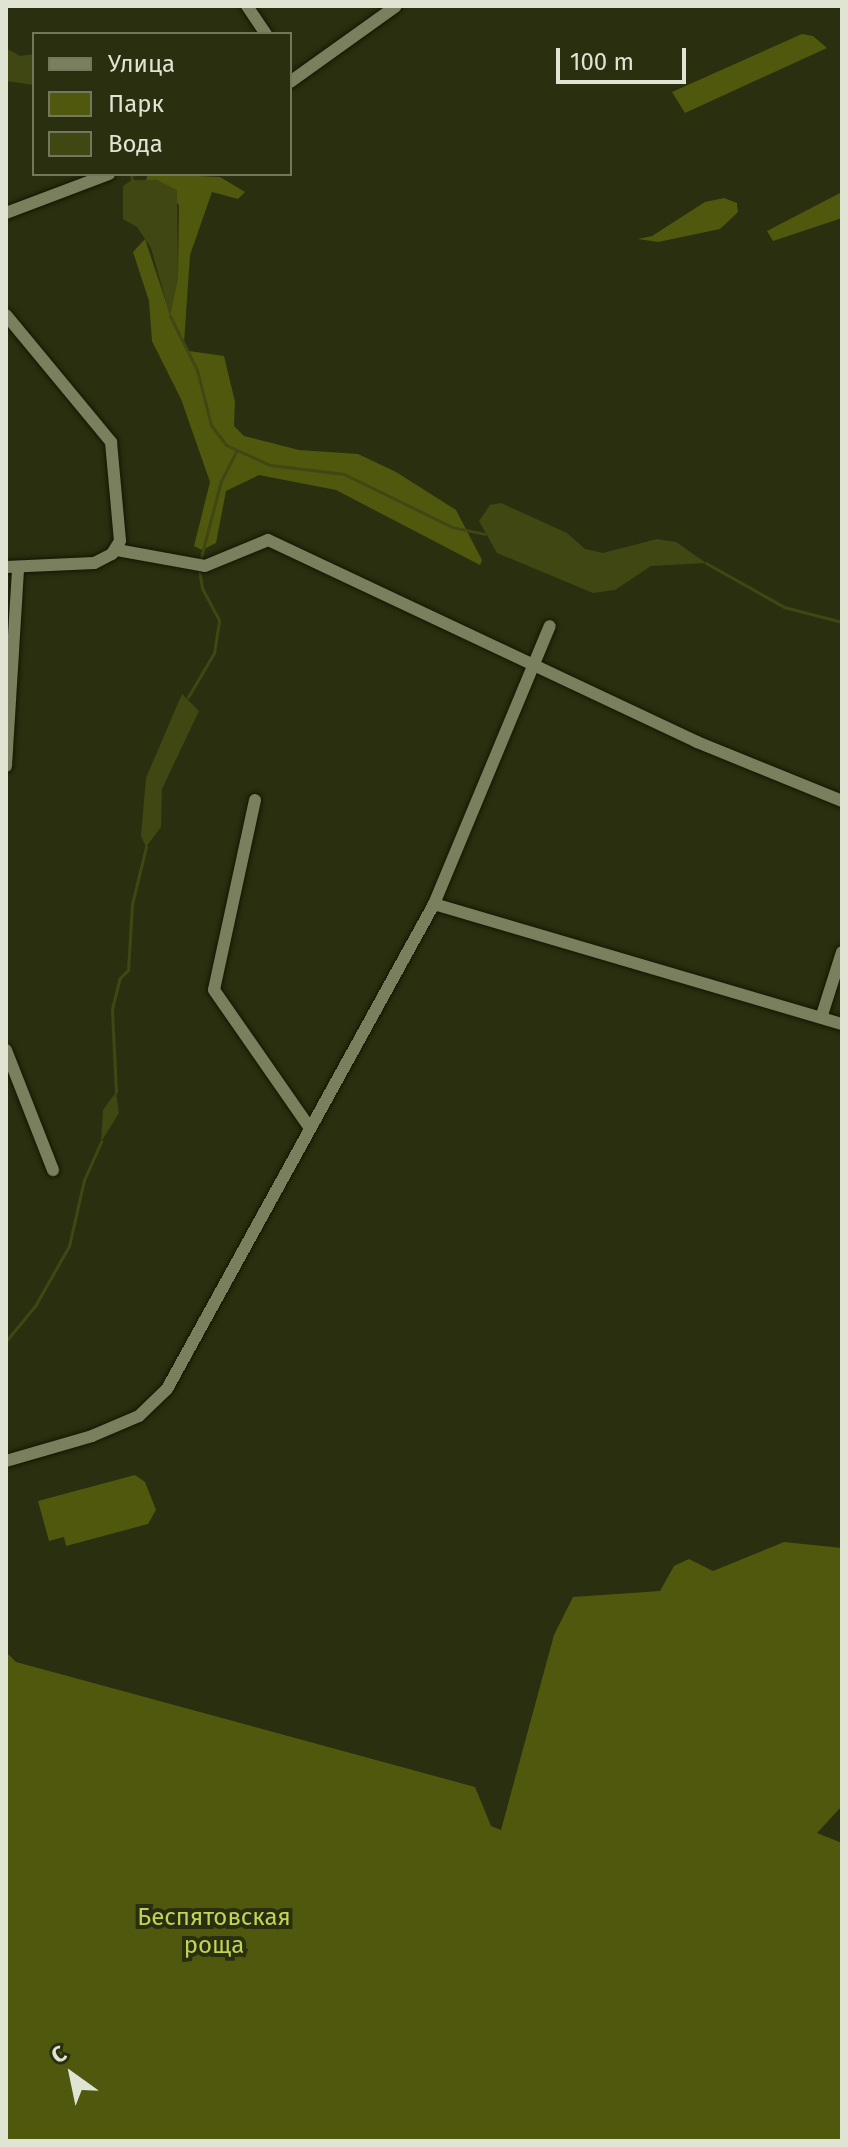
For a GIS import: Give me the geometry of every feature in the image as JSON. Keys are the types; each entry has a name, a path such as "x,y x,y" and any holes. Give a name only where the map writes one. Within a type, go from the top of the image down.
{"street":[{"path":"247,6 265,32"},
{"path":"292,77 396,6"},
{"path":"6,213 104,176"},
{"path":"6,315 111,442 116,463 117,550"},
{"path":"6,766 12,567 94,563 117,550 199,566 268,540 697,742 842,801"},
{"path":"6,1461 92,1436 139,1416 167,1389 434,904 550,626"},
{"path":"255,800 214,990 310,1128"},
{"path":"434,904 822,1015 842,1024"},
{"path":"822,1015 842,952"},
{"path":"6,1050 53,1170"}],"green space":[{"path":"802,34 813,36 827,48 685,113 672,92"},
{"path":"147,176 220,177 245,192 238,199 212,192 190,255 184,343 189,351 224,356 235,402 234,426 244,436 299,450 358,454 396,472 456,510 482,560 480,565 336,490 259,475 226,491 216,543 202,550 194,546 210,482 181,399 152,341 149,301 133,252 145,239 170,314 178,277 179,205 157,180 146,180"},
{"path":"842,192 842,218 773,241 767,231"},
{"path":"724,198 737,203 738,212 720,229 658,242 638,239 652,236 705,202"},
{"path":"135,1475 145,1482 156,1510 148,1524 66,1546 64,1537 49,1541 38,1501"},
{"name":"Беспятовская роща","path":"784,1542 842,1548 842,1806 817,1833 842,1843 842,2141 6,2141 6,1652 16,1662 475,1787 491,1826 501,1830 554,1635 573,1597 660,1591 674,1566 689,1559 713,1571"}],"water":[{"path":"6,48 20,56 32,54 32,85 6,81"},
{"path":"132,180 157,180 177,190 178,277 170,316 151,248 137,227 123,219 123,186"},
{"path":"501,503 567,533 585,549 603,553 657,539 676,542 706,563 651,566 615,590 593,593 497,553 479,521 490,505"},
{"path":"182,694 199,711 162,789 161,827 146,847 141,836 146,778"},
{"path":"116,1092 119,1113 101,1142 103,1110"}],"waterway":[{"path":"131,176 132,180"},
{"path":"170,316 197,370 211,425 226,445 270,465 344,474 452,527 484,534"},
{"path":"200,561 221,481 236,451"},
{"path":"706,563 784,607 842,622"},
{"path":"188,697 214,653 219,620 202,588 199,568"},
{"path":"116,1092 112,1009 120,978 128,970 132,904 146,847"},
{"path":"6,1341 35,1306 69,1246 84,1180 101,1142"}]}
